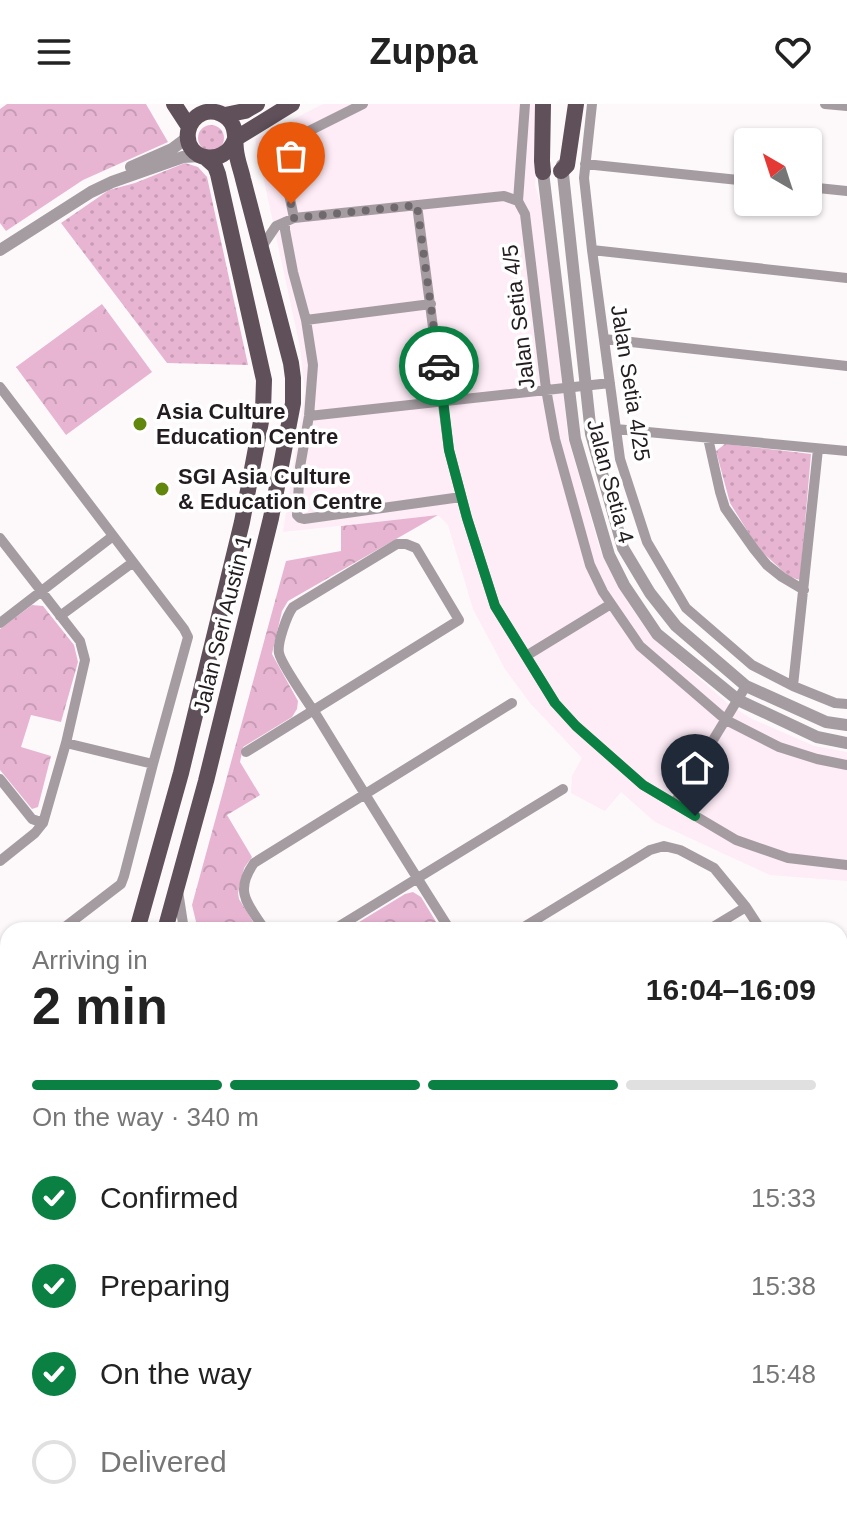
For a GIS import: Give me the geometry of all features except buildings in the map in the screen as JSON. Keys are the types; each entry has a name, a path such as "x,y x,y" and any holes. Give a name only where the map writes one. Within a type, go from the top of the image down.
{"main road":[{"path":"174,104 189,132 194,151 203,157 222,156 235,139 233,126 219,111"},
{"path":"189,132 198,115 213,111 245,111 257,104"},
{"path":"235,139 292,104"},
{"path":"543,104 543,172"},
{"path":"561,171 567,165 576,104"},
{"name":"Jalan Seri Austin 1","path":"167,922 206,781 271,518 293,403 291,363 238,161 235,139"},
{"name":"Jalan Seri Austin 1","path":"139,922 181,773 242,522 263,411 264,380 218,174 215,166 203,157"}],"street":[{"path":"363,104 279,146 278,150 285,230 313,365 297,515 304,519 461,497"},
{"name":"Jalan Setia 4/5","path":"525,104 518,201 525,214 546,389 555,439 586,553 596,578 640,646 726,720 779,747 847,765"},
{"name":"Jalan Setia 4","path":"550,104 543,172 575,439 609,555 624,585 657,634 738,700 817,737 847,743"},
{"name":"Jalan Setia 4","path":"568,104 561,171 591,434 623,548 650,593 676,626 746,686 826,722 847,725"},
{"name":"Jalan Setia 4/25","path":"592,104 584,178 592,250 620,459 647,542 686,608 752,665 793,686 835,703 847,704"},
{"path":"825,104 847,106"},
{"path":"0,242 85,188 172,149 189,132"},
{"path":"0,250 112,182 183,157 203,157"},
{"path":"585,164 734,180"},
{"path":"822,188 847,191"},
{"path":"261,248 285,222 504,196 518,201"},
{"path":"417,205 449,450 461,497 495,606 555,703 576,726 643,785 736,840 788,858 847,865"},
{"path":"592,250 847,278"},
{"path":"306,320 431,304"},
{"path":"604,339 847,366"},
{"path":"309,416 610,383"},
{"path":"0,387 188,637 121,884 71,922"},
{"path":"616,429 847,451"},
{"path":"708,438 725,508 767,565 804,590"},
{"path":"793,686 818,449"},
{"path":"0,623 113,536"},
{"path":"0,538 80,641 85,660 43,823 0,861"},
{"path":"246,752 313,711 459,620 416,548 397,544 293,607 288,614 278,650 313,711 445,922"},
{"path":"60,616 132,563"},
{"path":"526,656 611,604"},
{"path":"674,804 746,686"},
{"path":"260,922 243,893 254,863 512,703"},
{"path":"66,743 153,764"},
{"path":"0,779 32,819 43,823"},
{"path":"346,922 563,789"},
{"path":"532,922 650,850 664,846 680,850 714,868 756,922"},
{"path":"177,885 183,922"},
{"path":"721,922 746,907"}],"shaded area":[{"path":"323,104 539,104 535,186 544,213 568,438 600,550 627,601 651,636 727,703 750,718 814,746 847,752 847,881 770,875 655,822 621,792 605,811 571,793 572,776 582,758 530,703 505,669 473,609 448,525 438,515 283,532 305,392 300,347 255,139"}],"green space":[{"path":"7,104 146,104 168,142 83,180 6,231 0,223 0,109"},
{"path":"211,125 220,129 224,138 220,147 211,151 202,147 198,138 202,129"},
{"path":"185,163 198,167 207,177 248,365 167,363 61,223 109,190"},
{"path":"102,304 152,372 66,435 16,367"},
{"path":"725,444 811,454 800,580 788,576 758,548 730,503 716,451"},
{"path":"438,515 288,601 282,611 272,654 298,701 297,709 292,717 243,747 240,762 260,795 227,815 252,857 244,868 238,893 253,922 196,922 192,905 286,561 341,551 341,526"},
{"path":"32,605 43,606 74,645 78,662 61,722 31,715 21,747 51,756 38,807 32,809 0,770 0,629"},
{"path":"413,892 421,897 436,922 359,922"}],"way so far":[{"path":"291,204 294,218 417,205 439,366"}],"place":[{"name":"Asia Culture Education Centre","path":"140,424"},
{"name":"SGI Asia Culture & Education Centre","path":"162,489"}],"route":[{"path":"439,366 449,450 495,606 555,703 576,726 643,785 695,816"}]}
